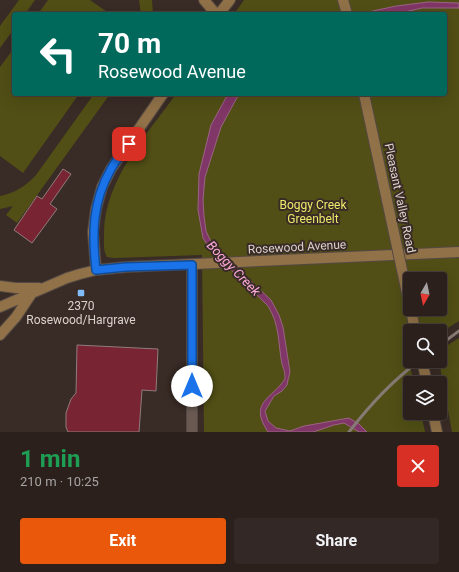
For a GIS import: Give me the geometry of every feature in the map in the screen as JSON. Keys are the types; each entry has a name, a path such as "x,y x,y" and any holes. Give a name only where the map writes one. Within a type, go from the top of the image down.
{"street":[{"path":"204,0 214,12"},
{"path":"221,12 230,0"},
{"path":"344,0 346,12"},
{"path":"96,270 93,232 96,209 102,187 111,169 162,96"},
{"name":"Pleasant Valley Road","path":"364,96 403,275"},
{"name":"Rosewood Avenue","path":"0,307 67,278 96,270 126,267 204,265 238,262 459,252"},
{"path":"192,265 192,432"},
{"path":"0,286 16,288 44,288"},
{"path":"0,335 16,317 32,293"},
{"path":"434,420 437,432"}],"green space":[{"path":"19,0 35,0 26,12 12,12 12,32 0,48 0,26"},
{"path":"48,0 90,0 107,12 39,12"},
{"path":"139,0 152,0 153,12 141,12"},
{"name":"Boggy Creek Greenbelt","path":"244,0 459,0 459,321 447,329 447,324 403,324 403,368 410,368 412,376 403,376 403,420 422,420 425,432 204,432 202,255 114,258 107,257 104,250 106,216 111,197 118,178 128,160 175,96 447,96 447,12 235,12"},
{"path":"12,51 12,96 78,96 23,173 0,156 0,67"},
{"path":"93,96 109,96 17,223 6,215 13,206 0,209 0,196 11,193 20,188 36,175"},
{"path":"459,338 459,432 452,432 447,405 447,376 442,376 440,368 447,368 447,346"}],"water":[{"path":"428,2 459,3 459,8 422,8 405,12 368,12 396,6"},
{"name":"Boggy Creek","path":"227,96 238,96 221,127 205,177 203,200 204,216 206,231 213,246 271,300 279,315 283,327 290,372 287,385 282,391 274,396 265,411 268,421 276,428 290,431 304,426 349,418 359,424 367,432 359,432 344,423 313,432 268,432 262,422 260,414 261,407 285,379 285,373 282,364 277,327 268,306 210,249 203,238 198,210 199,174 211,125"}],"building":[{"path":"63,169 71,174 50,204 57,209 32,243 14,230 37,196 42,199"},
{"path":"77,345 158,349 156,391 142,390 139,432 68,432 66,427 66,413 71,399 76,393"}],"railway":[{"path":"447,340 459,331"},
{"path":"349,432 381,394 410,368"}],"place":[{"name":"2370 Rosewood/Hargrave","path":"81,293"}],"route":[{"path":"129,144 111,169 102,187 98,200 93,232 96,270 126,267 192,265 192,386"}]}
